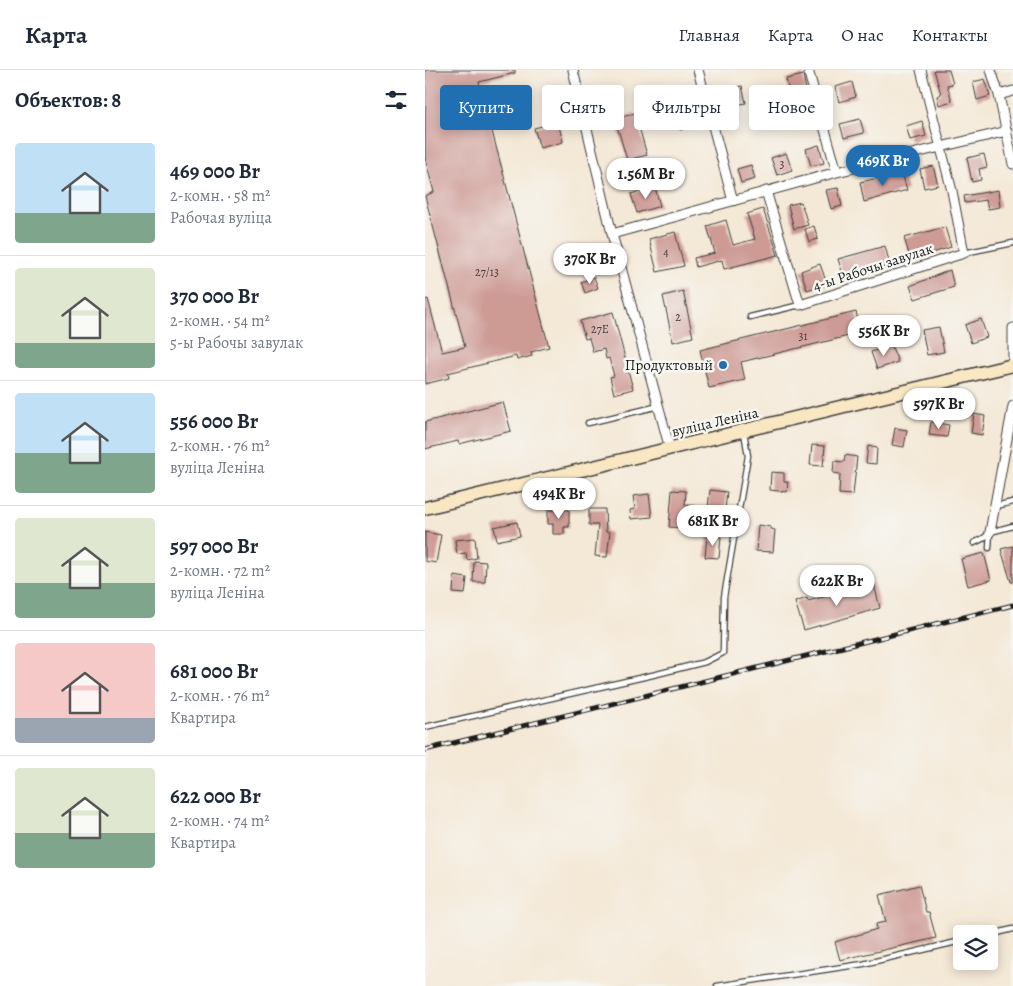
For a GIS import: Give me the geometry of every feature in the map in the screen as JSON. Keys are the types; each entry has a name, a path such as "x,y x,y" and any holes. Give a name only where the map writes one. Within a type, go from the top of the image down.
{"main road":[{"name":"вуліца Леніна","path":"425,508 744,432 1013,365"}],"street":[{"path":"573,70 612,234 670,449"},
{"path":"698,70 733,201"},
{"path":"808,70 837,172"},
{"path":"921,70 952,191 964,253"},
{"path":"991,70 999,95 1013,164"},
{"path":"999,95 1013,91"},
{"path":"612,234 837,172 1007,131"},
{"name":"4-ы Рабочы завулак","path":"766,191 800,305 964,253"},
{"path":"1013,328 1013,357"},
{"path":"990,532 1013,406"}],"lane":[{"path":"964,253 1013,243"},
{"path":"750,317 800,305"},
{"path":"588,424 659,406"},
{"path":"425,727 657,674 705,662 723,653 724,597 748,456 744,432"},
{"path":"995,506 1013,502"},
{"path":"974,544 985,538 990,532 1013,526"},
{"path":"989,548 990,532"},
{"path":"998,933 1013,930"},
{"path":"717,986 863,964 953,943"}],"building":[{"path":"425,70 515,70 515,73 479,82 480,85 440,85 440,130 492,130 549,347 531,352 532,356 517,360 516,356 448,373 449,378 425,384 425,300 428,299 442,352 465,347 425,196 434,192 425,158"},
{"path":"934,70 949,70 953,84 947,85 952,101 939,105 937,96 941,94"},
{"path":"803,75 805,85 787,85 786,79"},
{"path":"985,79 990,96 977,100 973,82"},
{"path":"852,82 856,97 839,102 835,87"},
{"path":"742,86 746,103 739,104 739,87"},
{"path":"634,113 634,130 640,130 647,155 627,160 618,130 624,130 624,116"},
{"path":"860,119 864,133 844,138 840,124"},
{"path":"922,121 926,136 910,140 906,126"},
{"path":"542,126 542,130 560,130 563,142 540,148 534,128"},
{"path":"819,145 824,163 811,166 806,149"},
{"path":"786,153 792,170 777,175 771,158"},
{"path":"984,154 987,167 979,169 981,180 972,182 967,158"},
{"path":"751,165 755,179 741,183 737,169"},
{"path":"933,166 938,185 924,188 920,169"},
{"path":"902,173 907,190 864,202 860,182"},
{"path":"655,187 660,206 637,213 631,194"},
{"path":"838,188 842,206 831,209 826,190"},
{"path":"998,190 1000,207 988,209 986,200 965,203 964,196"},
{"path":"801,202 808,225 794,229 788,205"},
{"path":"763,209 778,255 724,269 722,260 696,267 694,258 715,253 707,226 726,220 733,245 755,239 747,214"},
{"path":"814,226 818,239 809,242 805,229"},
{"path":"945,227 951,247 911,260 904,238"},
{"path":"675,232 684,266 657,272 649,239"},
{"path":"885,246 890,265 845,281 838,259"},
{"path":"820,264 827,284 807,290 801,271"},
{"path":"950,270 954,287 915,299 910,286"},
{"path":"594,277 598,288 585,293 581,282"},
{"path":"683,291 693,337 673,342 663,296"},
{"path":"613,312 633,389 614,394 610,377 614,376 609,358 606,359 604,349 593,352 589,338 585,339 580,321"},
{"path":"856,312 861,333 741,362 745,380 709,388 700,350"},
{"path":"981,319 987,337 971,343 965,325"},
{"path":"939,327 944,352 927,355 922,330"},
{"path":"891,345 898,362 877,369 871,352"},
{"path":"503,402 511,431 459,444 458,441 425,449 425,422"},
{"path":"974,414 985,416 982,435 971,433"},
{"path":"931,422 949,425 947,437 929,435"},
{"path":"895,428 907,430 904,447 892,445"},
{"path":"812,445 825,446 823,466 810,465"},
{"path":"868,446 877,448 876,464 866,463"},
{"path":"845,455 857,457 853,495 839,494 840,474 833,473 834,461 844,462"},
{"path":"771,472 784,473 784,482 788,482 787,492 770,490"},
{"path":"672,490 686,491 685,505 708,508 710,490 727,492 725,510 717,509 715,529 683,525 683,528 669,527"},
{"path":"649,494 652,517 631,519 630,510 635,509 633,496"},
{"path":"589,509 605,509 606,532 610,532 607,557 595,556 598,525 589,525"},
{"path":"548,510 569,510 569,527 564,527 564,534 553,534 553,524 548,524"},
{"path":"517,522 520,536 497,541 494,527"},
{"path":"758,525 771,527 771,529 775,530 773,552 756,551"},
{"path":"425,532 441,535 436,563 425,561"},
{"path":"707,536 721,537 719,558 705,557"},
{"path":"475,538 477,558 467,560 466,553 457,554 455,540"},
{"path":"1013,546 1013,582 1011,582 1001,549"},
{"path":"984,553 991,580 968,586 961,559"},
{"path":"474,561 486,562 485,582 473,582"},
{"path":"454,576 467,578 465,594 453,593"},
{"path":"874,584 880,608 804,630 795,602 807,598 808,601"},
{"path":"919,885 926,912 929,912 936,938 840,960 835,942 877,929 876,924 886,922 879,895"}],"railway":[{"path":"425,750 1013,605"}],"place":[{"name":"Продуктовый","path":"723,365"}]}
